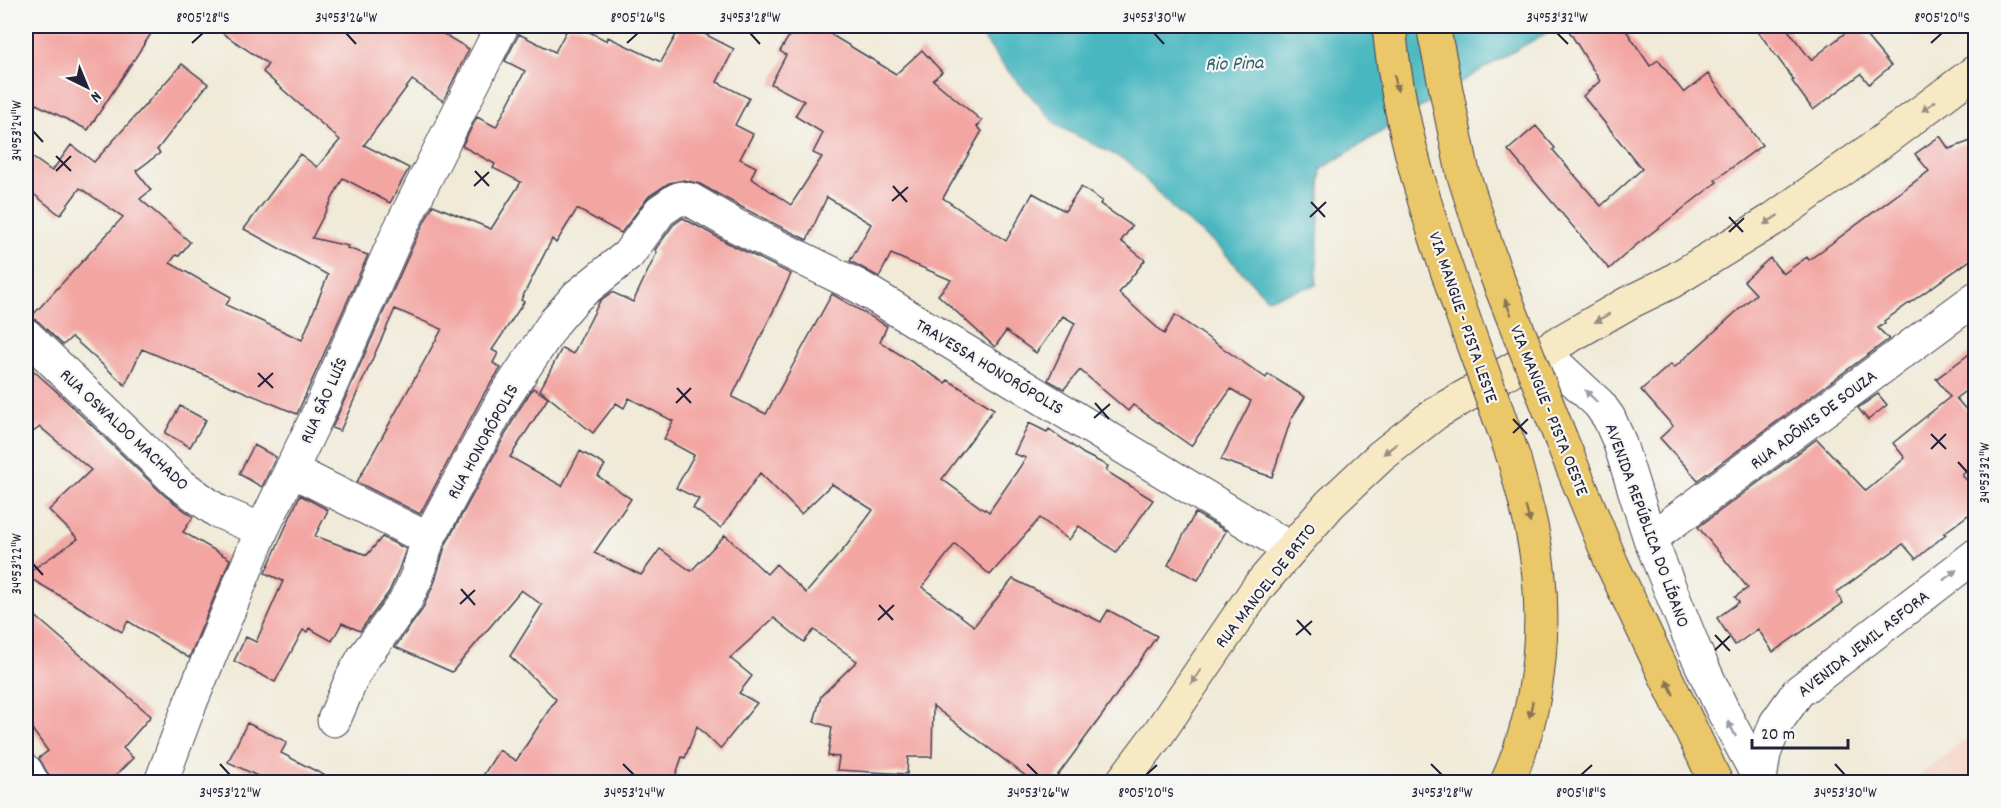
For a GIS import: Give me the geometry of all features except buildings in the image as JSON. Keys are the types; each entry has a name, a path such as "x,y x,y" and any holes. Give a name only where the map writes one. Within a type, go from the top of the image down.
{"main road":[{"name":"VIA MANGUE - PISTA LESTE","path":"1389,26 1392,64 1419,186 1514,459 1532,531 1541,617 1537,672 1532,711 1518,759 1507,783"},
{"name":"VIA MANGUE - PISTA OESTE","path":"1433,26 1463,173 1493,267 1612,564 1715,780"}],"street":[{"name":"RUA SÃO LUÍS","path":"161,783 189,704 262,530 398,233 502,26"},
{"name":"RUA MANOEL DE BRITO","path":"1122,783 1259,586 1338,496 1381,456 1436,413 1671,282 1772,220 1976,71"},
{"name":"RUA HONORÓPOLIS","path":"334,720 352,678 364,657 405,602 417,576 428,539 502,401 556,320 577,296 628,255 660,211 681,198"},
{"name":"TRAVESSA HONORÓPOLIS","path":"681,198 704,206 736,226 858,286 1291,549"},
{"name":"RUA ADÔNIS DE SOUZA","path":"1650,539 1976,298"},
{"name":"RUA OSWALDO MACHADO","path":"26,335 177,482 217,511 262,530"},
{"name":"AVENIDA REPÚBLICA DO LÍBANO","path":"1543,352 1599,404 1609,418 1619,441 1650,539 1696,653 1724,713 1760,780"},
{"path":"291,470 428,539"},
{"name":"AVENIDA JEMIL ASFORA","path":"1760,780 1764,754 1776,723 1798,692 1976,555"},
{"path":"26,771 32,783"}],"shaded area":[{"path":"1975,732 1975,782 1911,782"}],"water":[{"name":"Rio Pina","path":"975,26 1542,26 1546,33 1479,71 1321,169 1316,285 1267,299 1218,246 1179,215 1129,162 1058,126 1003,65"}]}
